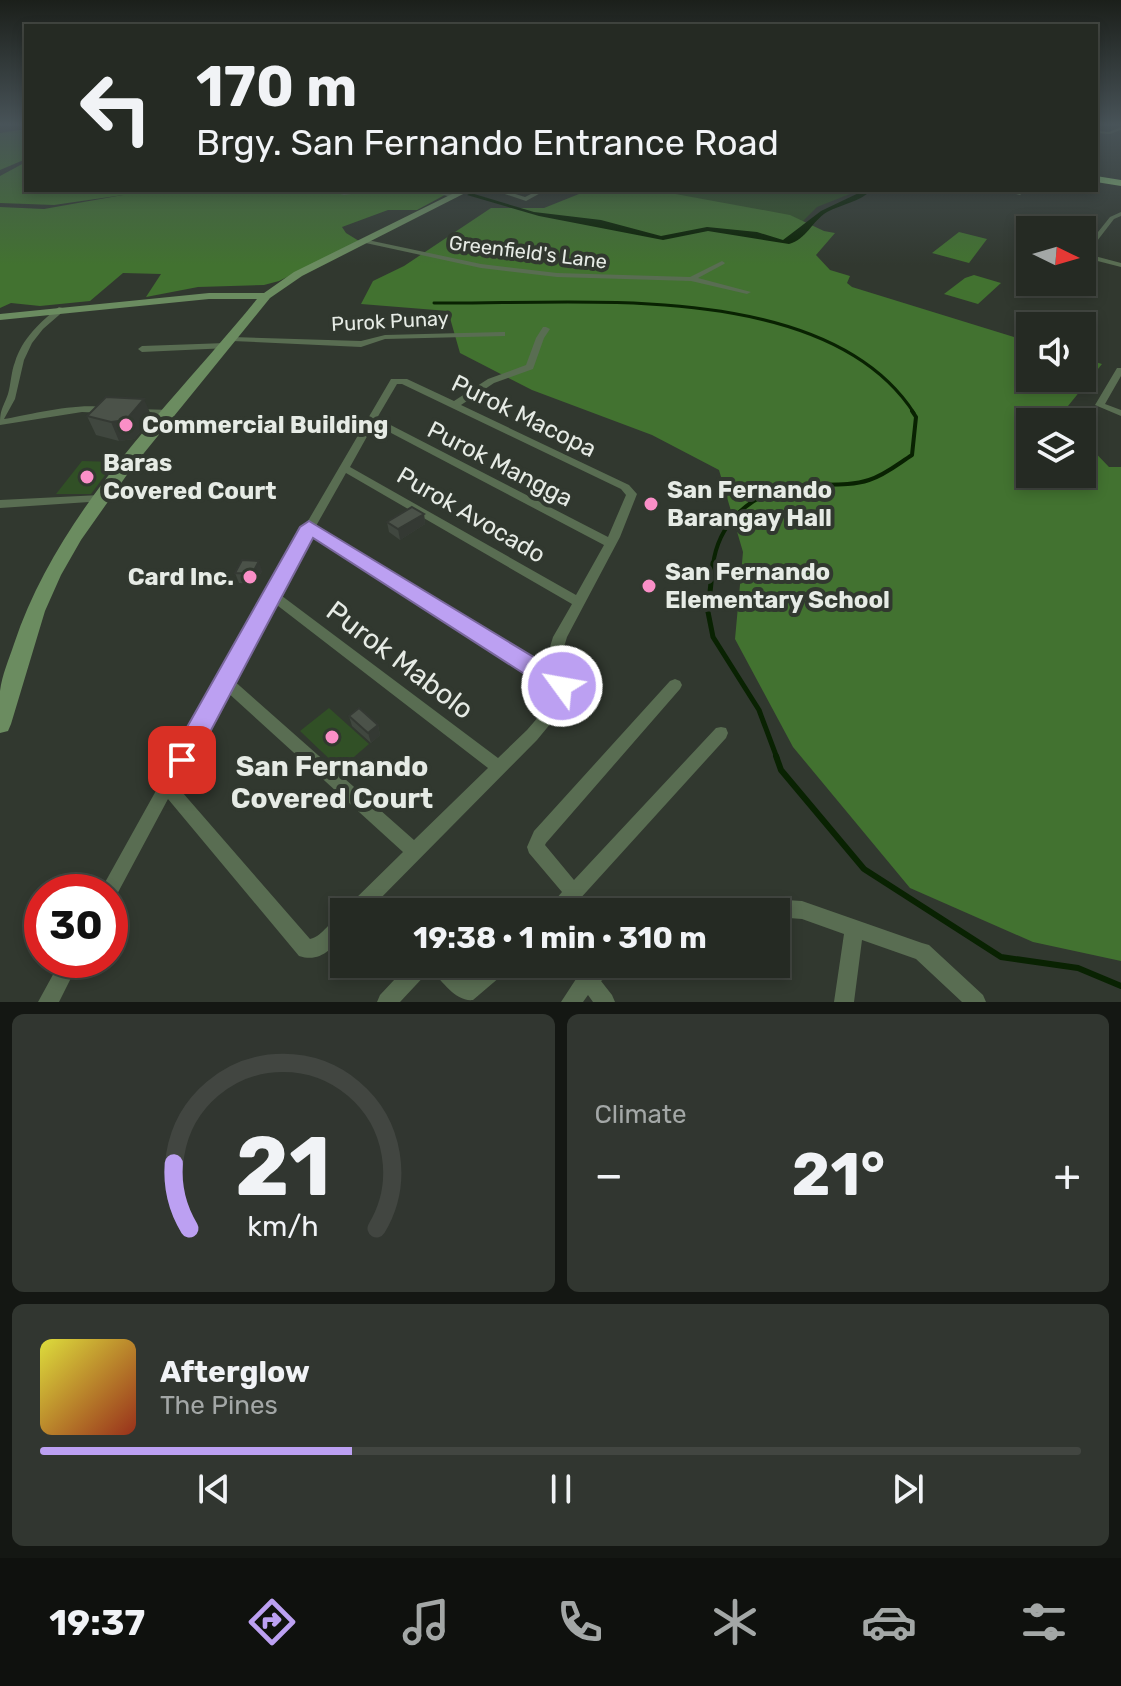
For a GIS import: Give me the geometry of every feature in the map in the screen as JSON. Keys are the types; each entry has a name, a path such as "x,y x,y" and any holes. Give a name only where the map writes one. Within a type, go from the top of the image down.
{"highway":[{"path":"1098,179 1121,183"}],"main road":[{"path":"0,724 34,617 51,578 100,499 229,342 266,292 461,193"},
{"path":"0,317 266,292"}],"street":[{"path":"503,192 526,199 539,192"},
{"path":"1121,214 1112,218 1083,255 1121,265"},
{"name":"Greenfield's Lane","path":"363,241 464,264 617,278 691,279 747,292"},
{"name":"Greenfield's Lane","path":"691,279 722,263"},
{"path":"0,419 17,386 17,369 29,339 62,309"},
{"path":"456,404 491,381 530,367 536,356 537,338 546,329"},
{"name":"Purok Punay","path":"142,349 229,342 361,344 385,337 502,334"},
{"path":"1121,358 1120,370 1100,405 1121,413"},
{"name":"Purok Macopa","path":"371,419 394,381 404,381 625,487 632,494 610,543"},
{"path":"0,419 82,409 115,411"},
{"path":"129,411 171,413"},
{"path":"119,874 226,682 271,594 371,419"},
{"name":"Purok Mangga","path":"371,419 610,543"},
{"name":"Purok Avocado","path":"343,467 577,601"},
{"path":"0,504 100,499"},
{"path":"309,527 562,686"},
{"path":"368,898 560,702 562,686 554,657 577,601 610,543"},
{"name":"Purok Mabolo","path":"271,594 498,767"},
{"path":"226,682 414,851"},
{"path":"573,892 535,847 540,837 675,685"},
{"path":"568,898 721,733"},
{"path":"167,786 306,949 320,947 330,937"},
{"path":"790,909 802,910 922,952 976,1002"},
{"path":"844,1002 854,929"},
{"path":"48,1002 61,978"},
{"path":"387,1002 409,978"},
{"path":"452,978 466,993 484,978"},
{"path":"571,1002 580,978"},
{"path":"587,978 605,1002"}],"shaded area":[{"path":"666,192 855,192 817,207 802,222 670,200"},
{"path":"861,192 870,192 827,212 800,239 789,244 708,231 663,240 539,216 467,195 471,193 534,212 601,220 661,236 707,227 757,232 783,240 821,211"},
{"path":"82,461 115,462 91,494 56,494"},
{"path":"329,708 369,744 340,769 300,731"}],"green space":[{"path":"10,171 24,171 24,192 450,192 417,210 388,210 342,227 359,241 279,281 264,285 198,287 146,297 161,274 123,273 90,301 40,306 11,303 0,308 0,207 44,209 123,195 54,205 0,203 0,176"},
{"path":"584,192 664,192 790,215 835,233 816,255 830,270 850,276 847,283 852,287 1016,338 1016,392 1079,392 1068,406 1070,408 1016,408 1016,488 1096,488 1096,454 1109,467 1121,467 1121,961 1033,942 910,888 793,747 735,639 743,552 719,470 652,435 532,390 460,353 448,311 361,304 373,281 404,266 491,208 544,208"},
{"path":"959,232 987,239 969,263 932,253"},
{"path":"974,275 1001,283 978,304 944,294 965,278"}],"building":[{"path":"106,397 144,399 126,420 111,422 87,416"},
{"path":"412,507 424,514 398,529 387,522"},
{"path":"242,560 259,561 252,574 235,573"},
{"path":"359,708 378,725 368,733 349,716"}],"waterway":[{"path":"434,303 624,303 694,308 760,319 822,339 874,369 914,413"},
{"path":"713,565 721,537 729,524 761,497 789,487 869,480 912,455 916,417 912,411"},
{"path":"713,563 708,612 713,637 759,710 777,758"},
{"path":"776,756 781,770 864,869 1001,957 1078,968 1121,986"}],"place":[{"name":"Commercial Building","path":"126,425"},
{"name":"Baras Covered Court","path":"87,477"},
{"name":"San Fernando Barangay Hall","path":"651,504"},
{"name":"Card Inc.","path":"250,577"},
{"name":"San Fernando Elementary School","path":"649,586"},
{"name":"San Fernando Covered Court","path":"332,737"}],"route":[{"path":"182,760 309,527 562,686"}]}
